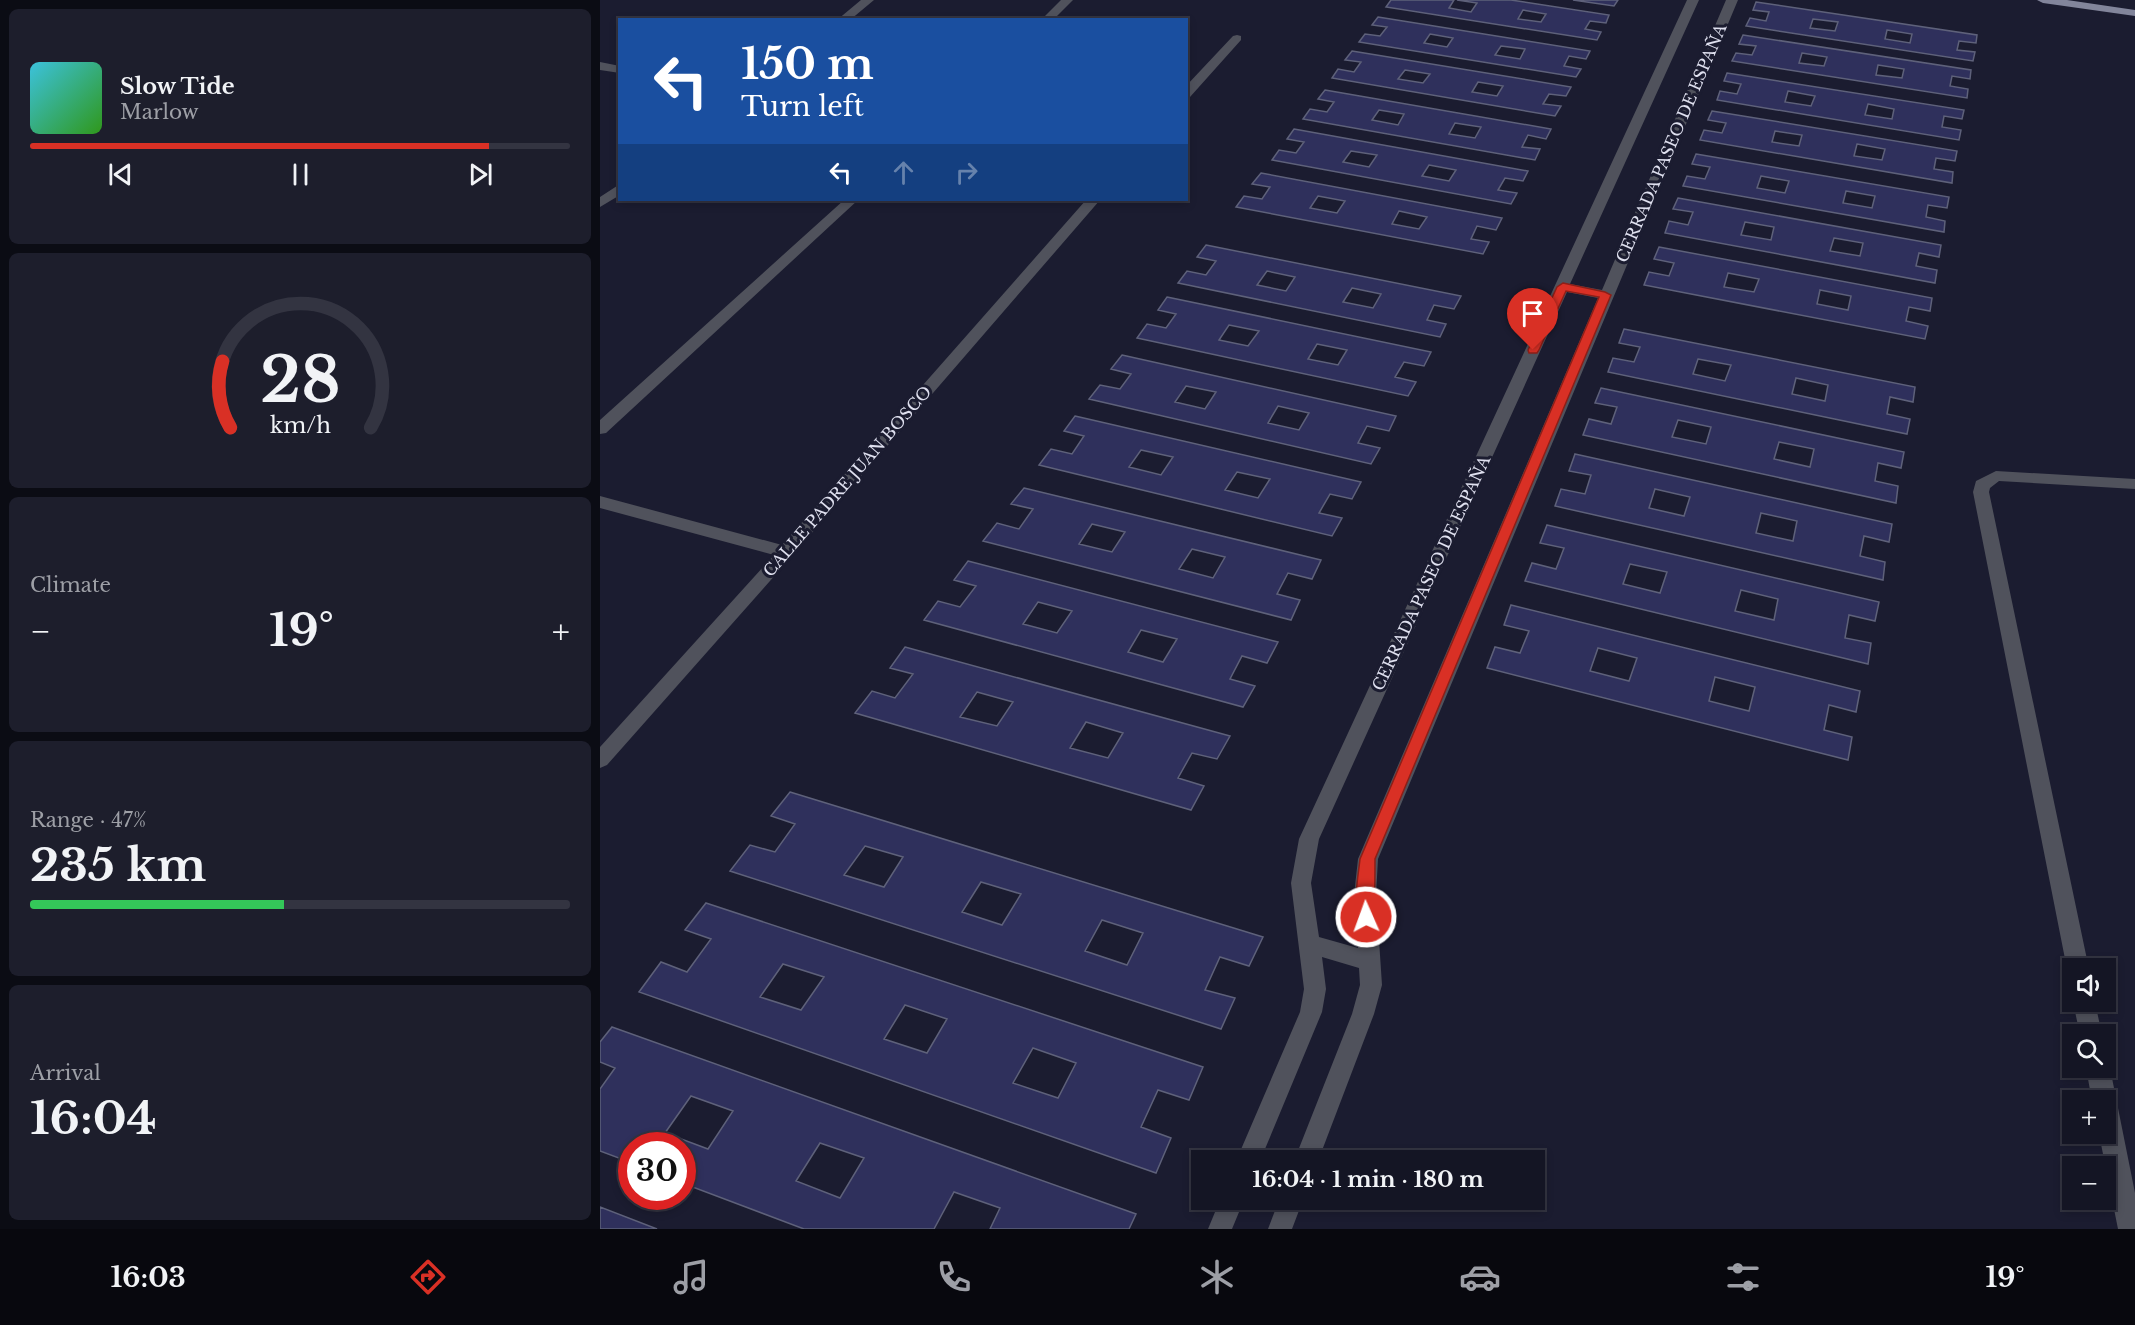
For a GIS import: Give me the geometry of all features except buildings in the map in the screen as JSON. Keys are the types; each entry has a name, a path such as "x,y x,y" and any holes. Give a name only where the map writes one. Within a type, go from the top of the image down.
{"main road":[{"path":"2043,0 2135,13"}],"street":[{"path":"844,18 867,0"},
{"path":"1048,18 1067,0"},
{"name":"CERRADA PASEO DE ESPAÑA","path":"1253,1150 1311,1012 1315,989 1301,883 1308,839 1693,0"},
{"name":"CERRADA PASEO DE ESPAÑA","path":"1310,1150 1364,1014 1371,985 1365,895 1368,859 1605,295 1732,0"},
{"path":"1188,92 1237,38"},
{"path":"600,66 618,70"},
{"path":"600,203 618,190"},
{"path":"600,429 850,201"},
{"name":"CALLE PADRE JUAN BOSCO","path":"600,760 786,552 1092,201"},
{"path":"1563,287 1605,295"},
{"path":"2076,958 1981,492 1982,485 1996,476 2135,484"},
{"path":"600,502 786,552"},
{"path":"1309,944 1369,962"},
{"path":"2113,1144 2130,1229"},
{"path":"1220,1229 1228,1210"},
{"path":"1280,1229 1287,1210"}],"route":[{"path":"1366,917 1368,859 1605,295 1563,287 1533,350"}]}
